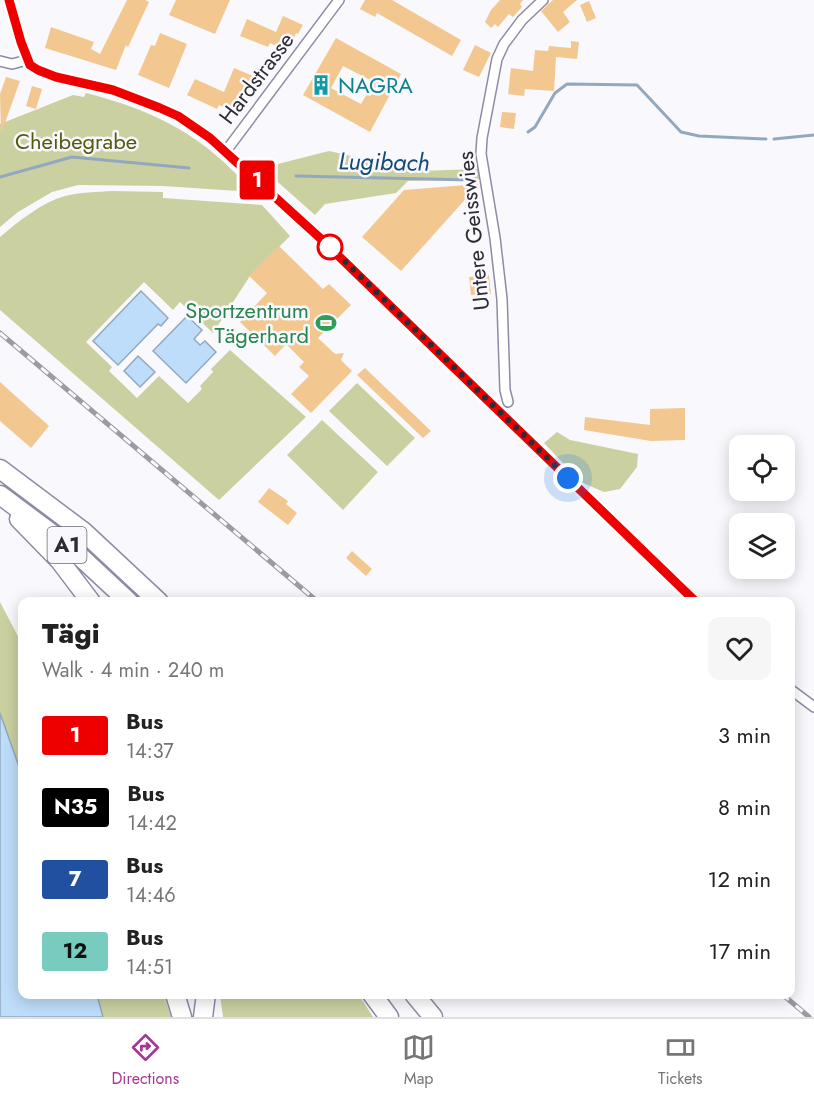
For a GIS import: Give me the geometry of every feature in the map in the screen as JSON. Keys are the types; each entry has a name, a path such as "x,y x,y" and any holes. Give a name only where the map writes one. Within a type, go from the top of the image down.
{"highway":[{"name":"A1","path":"0,469 84,532 154,597"},
{"name":"A1","path":"0,496 71,548 124,597"},
{"path":"0,496 76,579 88,597"},
{"path":"177,999 182,1017"},
{"path":"203,1017 205,999"},
{"path":"376,999 390,1017"},
{"path":"387,999 396,1017"},
{"path":"411,999 420,1017"},
{"path":"418,999 434,1017"}],"street":[{"path":"9,0 27,60 38,70 56,77 113,90 160,108 193,126 226,151 381,296 471,386 691,597"},
{"name":"Hardstrasse","path":"226,151 339,0"},
{"name":"Untere Geisswies","path":"508,402 505,390 502,299 495,238 484,178 482,146 497,59 504,44 522,20 543,0"},
{"path":"0,61 12,64 27,60"},
{"path":"795,693 814,707"}],"green space":[{"name":"Cheibegrabe","path":"86,93 135,108 178,128 216,155 253,192 163,186 78,185 52,192 18,212 0,227 0,124 73,95 84,97"},
{"path":"329,151 419,171 478,169 482,179 408,181 396,193 325,204 315,215 262,168"},
{"path":"113,191 163,192 163,198 262,205 290,236 250,276 213,333 180,302 173,310 144,282 86,342 112,367 109,371 137,398 159,376 188,403 202,389 200,386 213,372 211,369 230,350 306,417 219,500 0,310 0,237 31,213 56,199 77,194"},
{"path":"357,383 415,438 387,466 329,411"},
{"path":"322,420 378,472 343,510 287,455"},
{"path":"557,432 570,440 638,454 637,467 620,489 604,492 581,482 544,443"},
{"path":"0,602 18,636 18,764 0,713"},
{"path":"98,999 165,999 171,1017 103,1017"},
{"path":"221,999 362,999 373,1017 223,1017"}],"water":[{"path":"141,291 168,318 161,326 158,324 118,365 93,341"},
{"path":"187,316 202,330 194,339 200,345 205,341 216,352 186,383 153,351"},
{"path":"138,356 155,372 140,387 124,371"},
{"path":"0,713 18,764 18,999 98,999 103,1017 0,1017"}],"building":[{"path":"127,0 149,2 128,47 126,45 116,70 45,48 51,27 94,42 91,49 100,54"},
{"path":"176,0 230,0 215,34 169,15"},
{"path":"365,0 392,0 461,40 452,56 377,13 375,17 360,9"},
{"path":"500,0 523,0 520,4 522,7 513,17 509,14 498,27 495,24 491,28 485,22 491,10"},
{"path":"553,0 577,0 563,12 570,22 558,32 541,11"},
{"path":"589,1 596,18 587,22 580,5"},
{"path":"283,16 303,25 298,34 296,33 290,47 281,43 279,47 270,43 268,47 240,36 247,19 276,32"},
{"path":"160,33 187,44 169,88 138,75 151,45 155,46"},
{"name":"NAGRA","path":"336,38 401,74 370,132 303,95","holes":["343,66 374,82 361,104 331,88"]},
{"path":"571,41 579,42 577,59 556,57 554,91 525,89 524,96 508,94 511,68 533,71 535,50 548,51 549,46 571,48"},
{"path":"475,45 491,53 479,77 463,70"},
{"path":"234,68 253,76 237,108 229,105 227,109 219,105 217,109 187,95 195,79 224,92"},
{"path":"6,77 20,81 1,134 0,94"},
{"path":"32,86 42,89 36,109 26,106"},
{"path":"502,112 516,113 514,129 500,127"},
{"path":"479,184 401,271 362,237 404,190"},
{"path":"279,246 323,289 329,284 351,305 318,338 335,354 344,353 341,360 352,371 311,413 291,394 309,376 299,367 304,362 286,344 275,356 240,322 267,293 249,276"},
{"path":"489,275 491,294 471,295 469,277"},
{"path":"365,368 431,431 423,438 357,375"},
{"path":"0,382 49,426 31,448 0,421"},
{"path":"685,408 685,440 651,441 584,430 585,417 650,425 650,409"},
{"path":"269,488 288,501 286,504 297,513 288,525 258,502"},
{"path":"352,551 372,569 366,576 346,558"}],"waterway":[{"name":"Lugibach","path":"528,132 535,127 555,93 567,84 637,85 681,132 699,136 766,139"},
{"name":"Lugibach","path":"774,139 814,135"},
{"name":"Lugibach","path":"0,177 72,157 189,168"},
{"name":"Lugibach","path":"296,176 471,180"}],"railway":[{"path":"0,333 312,597"},
{"path":"788,999 809,1017"}],"bus line":[{"name":"1","path":"9,0 30,65 56,77 113,90 138,99 178,116 210,138 320,238 691,597"}],"place":[{"name":"NAGRA","path":"321,85"},
{"name":"Sportzentrum Tägerhard","path":"326,323"}],"route":[{"path":"330,247 568,478"}]}
